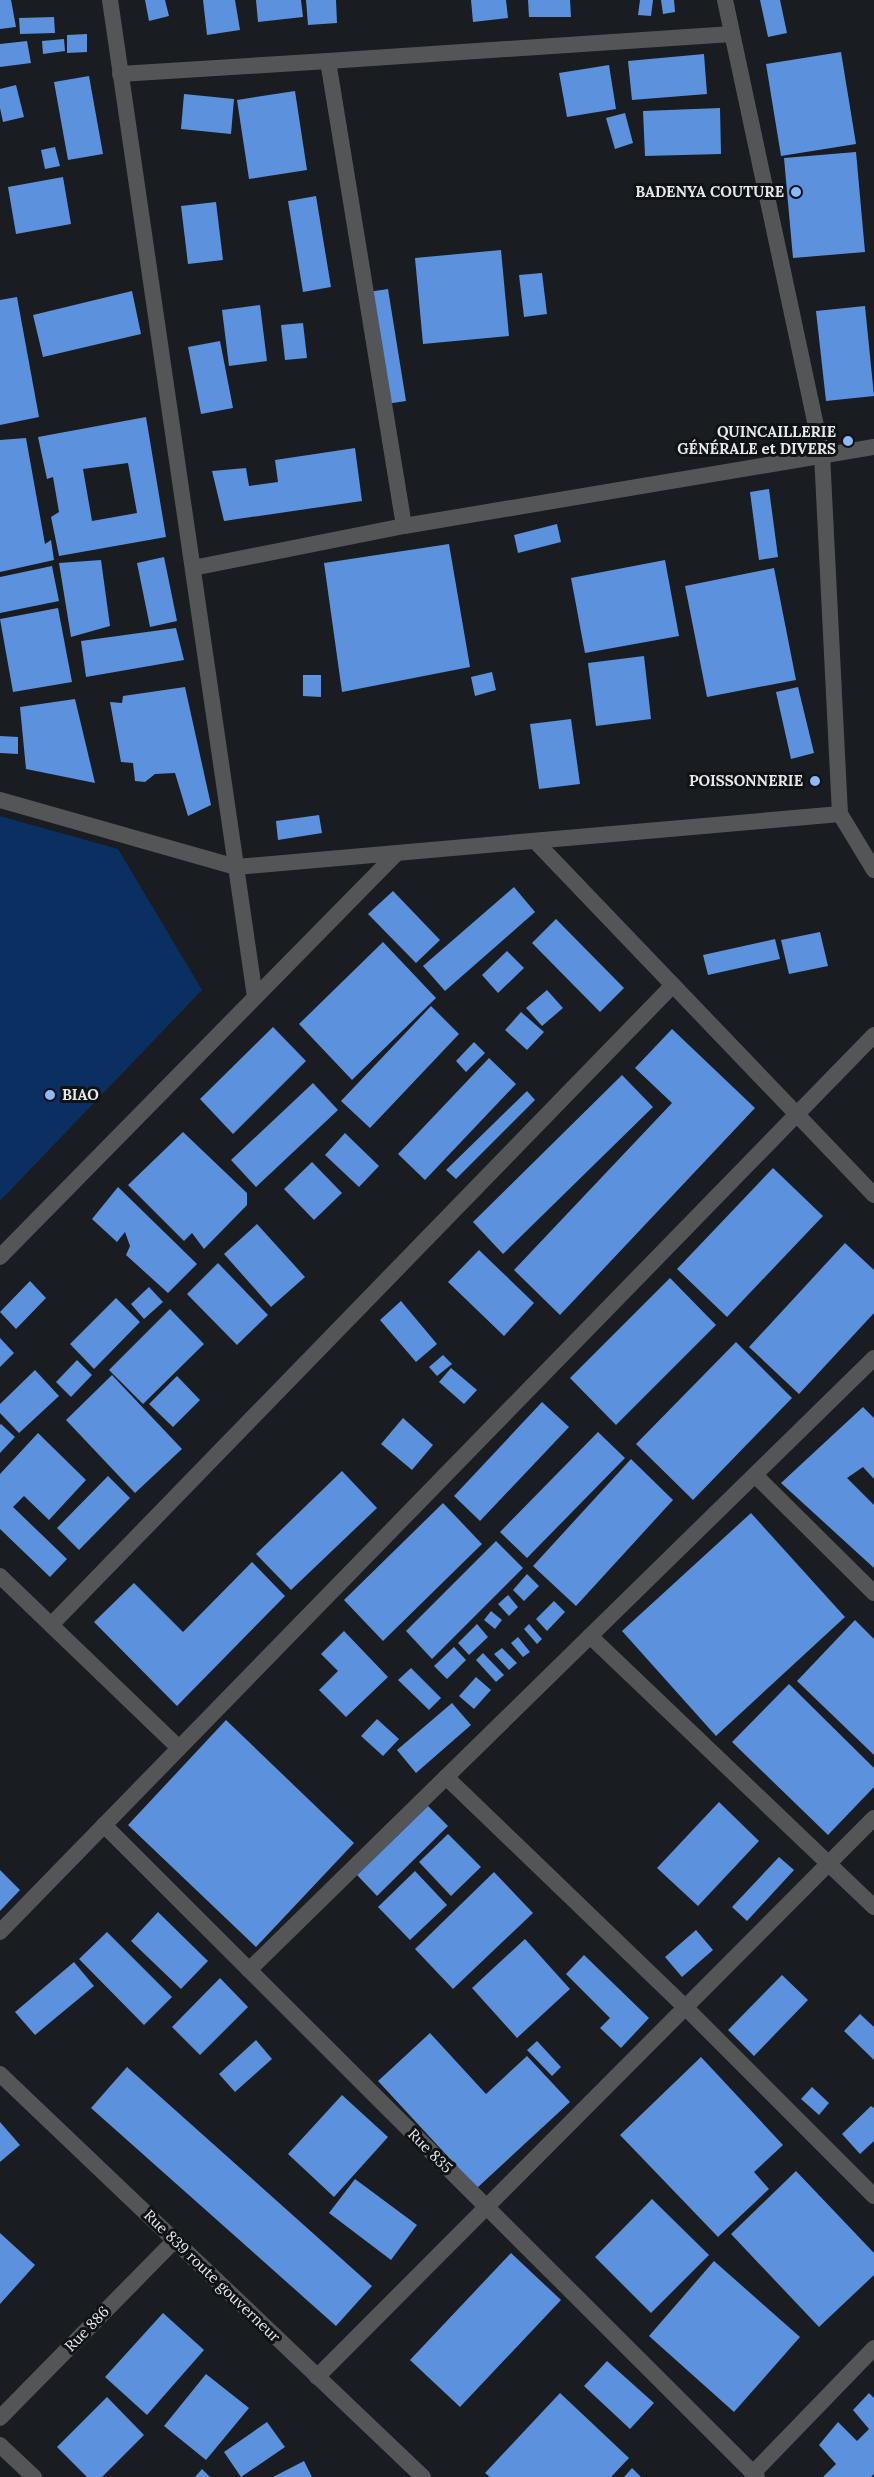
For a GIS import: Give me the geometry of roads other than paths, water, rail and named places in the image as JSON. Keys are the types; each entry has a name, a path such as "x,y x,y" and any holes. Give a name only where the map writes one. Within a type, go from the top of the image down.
{"street":[{"path":"110,0 255,997"},
{"path":"725,0 822,454 840,814 874,870"},
{"path":"120,74 732,34"},
{"path":"328,62 404,526"},
{"path":"192,568 404,526 874,447"},
{"path":"0,800 236,867 840,814"},
{"path":"535,841 874,1195"},
{"path":"0,1257 397,853"},
{"path":"51,1625 673,985"},
{"path":"0,1932 874,1035"},
{"path":"249,1971 874,1358"},
{"path":"755,1475 874,1593"},
{"path":"0,1576 179,1748"},
{"path":"590,1636 874,1907"},
{"path":"446,1777 685,2007 874,2196"},
{"path":"317,2377 874,1818"},
{"name":"Rue 835","path":"104,1825 755,2475"},
{"name":"Rue 839 route gouverneur","path":"0,2074 423,2477"},
{"name":"Rue 886","path":"0,2418 175,2240"},
{"path":"755,2475 874,2348"},
{"path":"0,2445 34,2477"}],"place":[{"name":"BADENYA COUTURE","path":"796,192"},
{"name":"QUINCAILLERIE GÉNÉRALE et DIVERS","path":"848,441"},
{"name":"POISSONNERIE","path":"815,781"},
{"name":"BIAO","path":"50,1095"}]}
